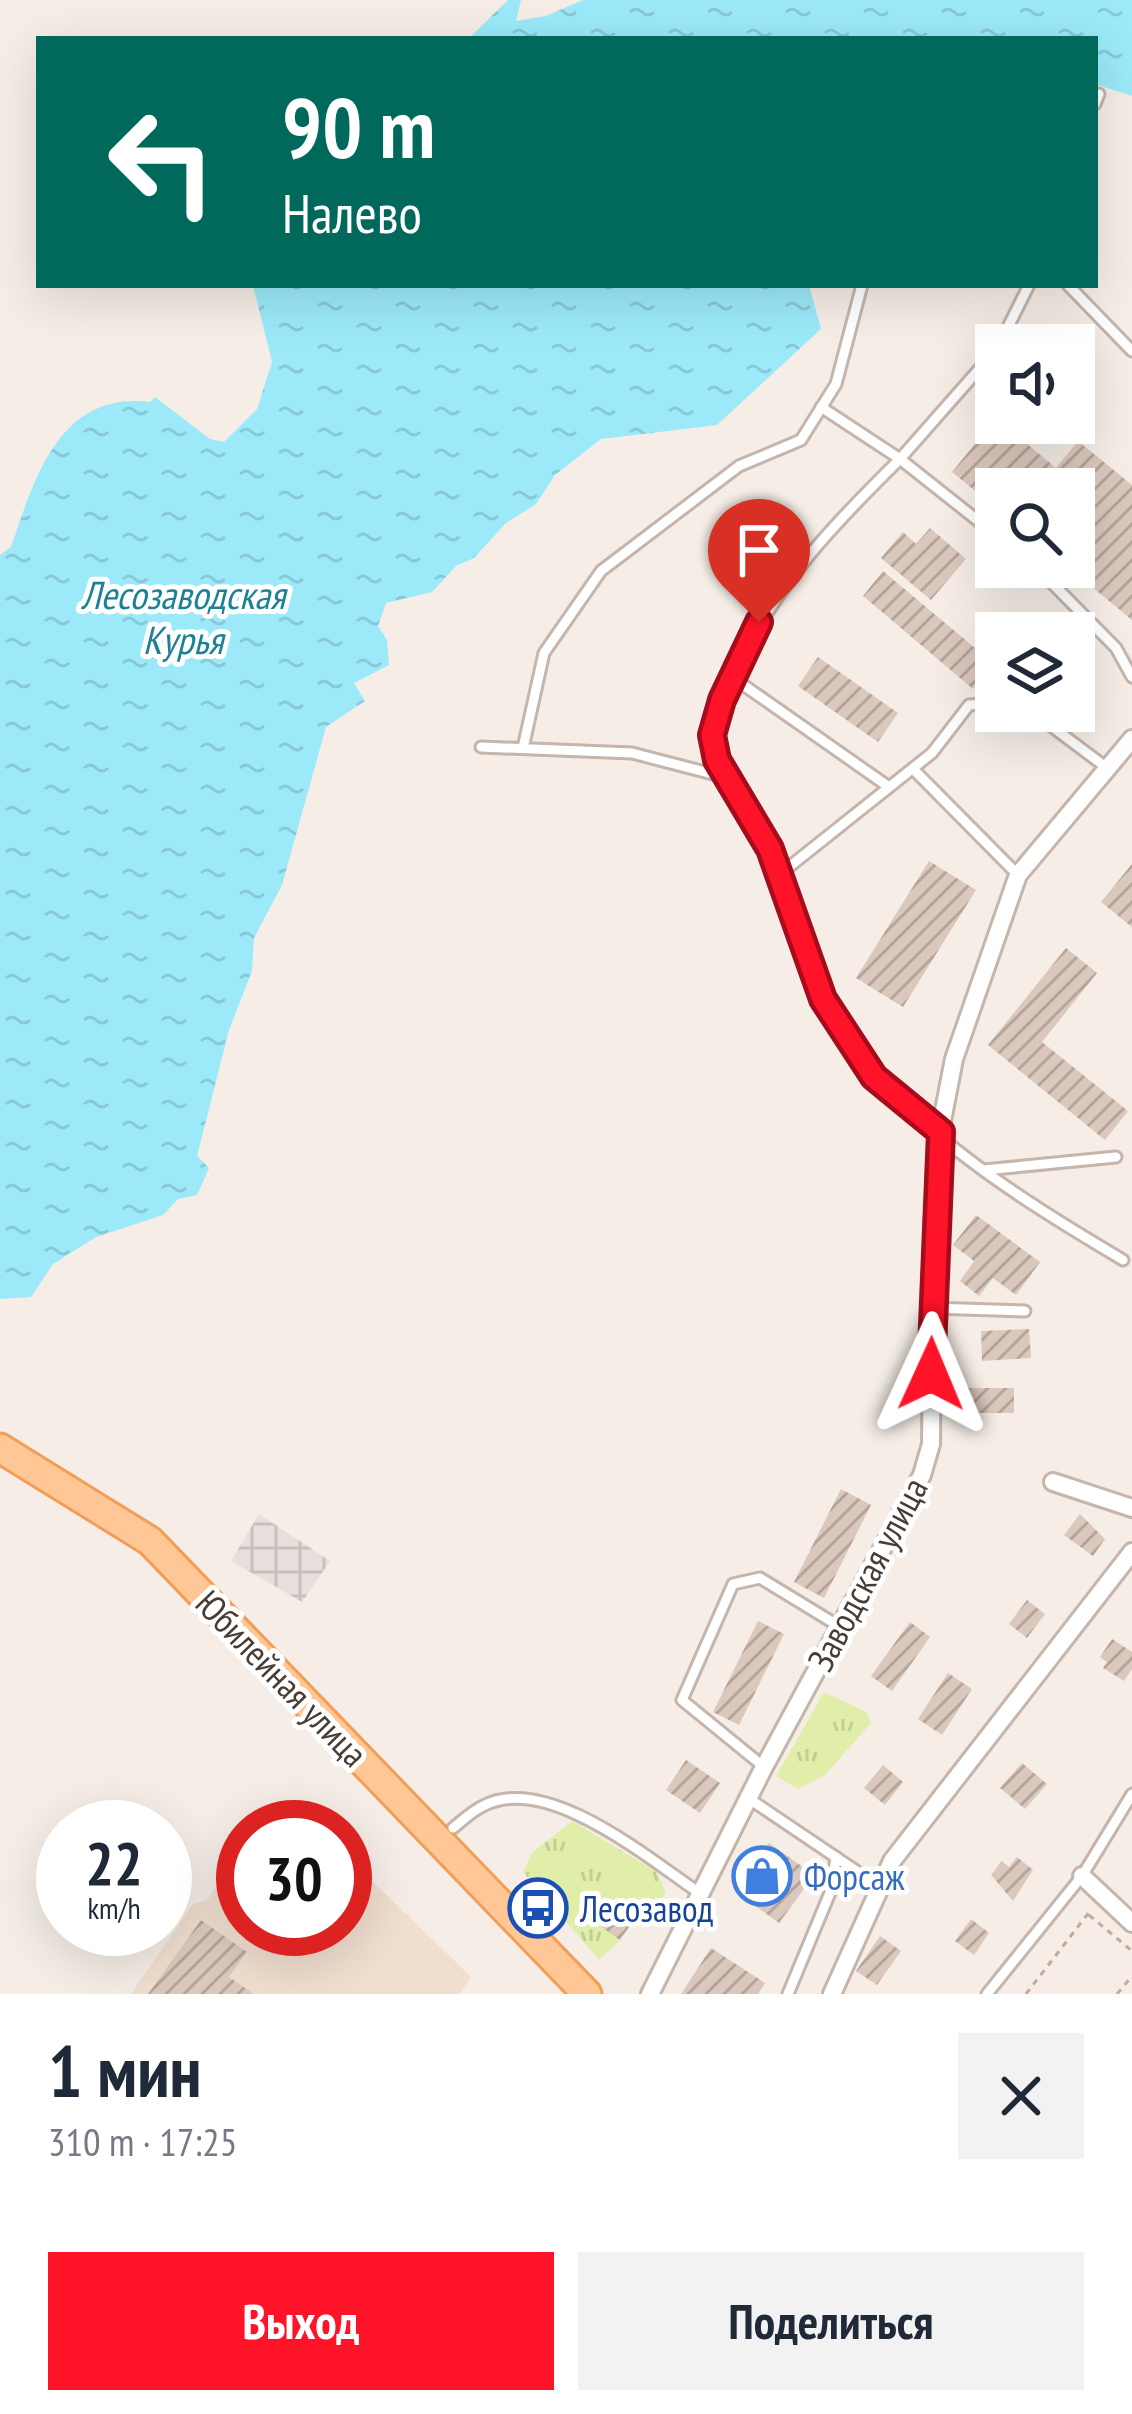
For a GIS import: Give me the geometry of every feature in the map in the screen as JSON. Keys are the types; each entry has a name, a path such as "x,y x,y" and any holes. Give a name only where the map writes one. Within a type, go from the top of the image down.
{"main road":[{"name":"Юбилейная улица","path":"0,1448 150,1541 586,1994"}],"street":[{"name":"Заводская улица","path":"650,1994 764,1766 922,1475 931,1444 931,1308 941,1132 974,990 1018,875 1119,762 1132,739"},
{"path":"1053,1481 1132,1508"},
{"path":"832,1994 892,1861 1132,1552"},
{"path":"1082,1876 1132,1923"}],"lane":[{"path":"524,748 544,653 602,571 739,466 801,440 836,384 861,288"},
{"path":"1010,324 1028,288"},
{"path":"1071,288 1132,351"},
{"path":"975,374 900,459 813,544 759,622 732,677 712,735 728,778 779,875 823,999 874,1077 1023,1200 1123,1260"},
{"path":"821,407 900,459 975,518"},
{"path":"1057,588 1116,648 1132,677"},
{"path":"732,677 889,787"},
{"path":"779,875 932,753 969,705 975,705"},
{"path":"1067,732 1119,762"},
{"path":"481,747 632,753 728,778"},
{"path":"913,769 1018,875"},
{"path":"984,1170 1116,1157"},
{"path":"931,1308 1024,1311"},
{"path":"764,1766 682,1700 733,1584 760,1578 842,1628"},
{"path":"987,1994 1082,1876 1132,1794"},
{"path":"453,1828 484,1804 513,1798 541,1802 604,1829 700,1894"},
{"path":"748,1798 880,1887"},
{"path":"788,1994 832,1888 836,1858"}],"path":[{"path":"1026,1994 1102,1895"},
{"path":"1088,1914 1132,1951"},
{"path":"1118,1994 1132,1976"}],"shaded area":[{"path":"259,1514 330,1561 302,1602 231,1561"},
{"path":"372,1881 471,1977 459,1994 131,1994 157,1956 192,1956 192,1905 207,1900 216,1887 216,1956 372,1956"}],"green space":[{"path":"824,1692 866,1712 871,1723 824,1776 798,1789 776,1776"},
{"path":"572,1821 657,1872 666,1893 649,1916 617,1901 620,1940 599,1960 523,1872 532,1853"}],"water":[{"path":"508,0 521,0 516,21 546,16 583,0 1132,0 1132,96 1098,85 1098,36 471,36"},
{"name":"Лесозаводская Курья","path":"254,288 810,288 821,329 717,425 601,439 555,475 536,504 506,523 474,558 456,566 432,592 386,603 378,626 387,640 389,665 354,683 365,701 326,727 282,885 254,938 252,971 229,1030 197,1156 209,1168 197,1195 178,1199 163,1215 96,1237 53,1264 31,1297 0,1299 0,555 11,547 30,493 56,444 94,410 119,402 150,402 155,397 210,439 224,442 257,409 272,362"}],"building":[{"path":"975,444 1027,444 1056,468 975,468 975,491 952,472"},
{"path":"1076,444 1082,444 1132,485 1132,620 1093,588 1095,468 1056,468"},
{"path":"930,528 966,559 931,600 881,558 903,532 916,544"},
{"path":"883,571 975,648 975,687 973,689 863,596"},
{"path":"818,657 898,713 878,742 798,686"},
{"path":"929,861 976,890 903,1007 856,978"},
{"path":"1132,864 1132,927 1101,902"},
{"path":"1066,948 1097,973 1042,1042 1128,1111 1105,1140 988,1045"},
{"path":"976,1215 1040,1262 1016,1295 993,1278 979,1296 960,1281 974,1261 953,1245"},
{"path":"1029,1329 1031,1358 982,1361 981,1331"},
{"path":"942,1383 961,1383 961,1388 1014,1388 1014,1413 942,1413"},
{"path":"841,1489 871,1505 824,1598 794,1582"},
{"path":"1080,1514 1105,1539 1093,1556 1064,1535"},
{"path":"1027,1600 1045,1614 1027,1638 1009,1624"},
{"path":"758,1621 784,1634 739,1725 713,1712"},
{"path":"910,1622 930,1637 892,1691 871,1676"},
{"path":"1112,1639 1132,1652 1132,1669 1124,1681 1103,1668 1107,1662 1100,1657"},
{"path":"948,1673 972,1689 942,1735 918,1719"},
{"path":"686,1760 720,1783 700,1813 666,1790"},
{"path":"1022,1763 1047,1784 1025,1809 1000,1788"},
{"path":"883,1765 903,1782 885,1805 864,1788"},
{"path":"769,1843 814,1875 779,1923 735,1891"},
{"path":"1017,1857 1033,1870 1013,1901 991,1875 1002,1861 1009,1867"},
{"path":"617,1900 638,1914 620,1940 600,1926"},
{"path":"971,1919 989,1933 974,1955 955,1941"},
{"path":"201,1920 216,1930 216,1956 244,1956 229,1977 254,1994 148,1994 175,1956 192,1956 192,1933"},
{"path":"880,1936 901,1951 877,1985 856,1971"},
{"path":"711,1948 765,1983 758,1994 681,1994"}],"place":[{"name":"Форсаж","path":"762,1876"},
{"name":"Лесозавод","path":"538,1908"}],"route":[{"path":"759,622 722,700 712,735 717,760 770,849 823,999 874,1077 941,1132 933,1227 931,1374"}]}
